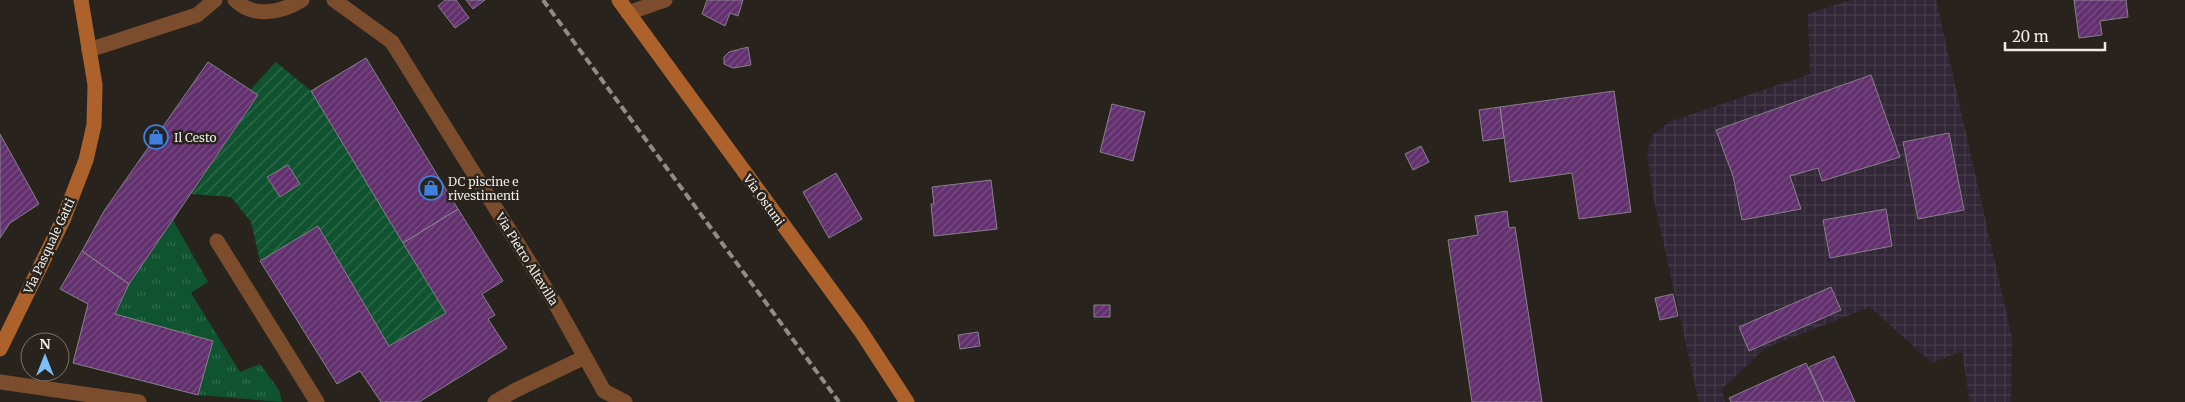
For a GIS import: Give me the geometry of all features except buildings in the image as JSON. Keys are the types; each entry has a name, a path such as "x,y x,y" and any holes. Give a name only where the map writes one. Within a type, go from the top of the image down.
{"main road":[{"name":"Via Pasquale Gatti","path":"0,349 63,220 86,160 94,125 94,85 81,0"},
{"name":"Via Ostuni","path":"619,0 860,330 907,402"}],"street":[{"path":"89,50 197,15 215,0"},
{"path":"235,0 254,11 272,12 288,8 302,0"},
{"name":"Via Pietro Altavilla","path":"334,0 392,42 556,305 604,392 621,401"},
{"path":"628,13 665,0"},
{"path":"217,242 317,402"},
{"path":"496,402 514,391 585,357"},
{"path":"0,382 138,402"}],"shaded area":[{"path":"1850,0 1936,0 2012,338 2011,402 1970,402 1962,351 1932,363 1870,307 1765,348 1722,389 1725,402 1699,402 1653,196 1647,152 1652,136 1669,122 1810,74 1808,14"}],"green space":[{"path":"276,62 311,91 446,313 389,346 318,226 260,261 251,222 231,197 191,194 258,96 250,90"},
{"path":"173,220 208,282 191,293 240,372 260,364 279,390 282,402 198,395 213,341 115,314 129,284"}],"railway":[{"path":"543,0 839,402"}],"place":[{"name":"Il Cesto","path":"156,137"},
{"name":"DC piscine e rivestimenti","path":"431,188"}]}
